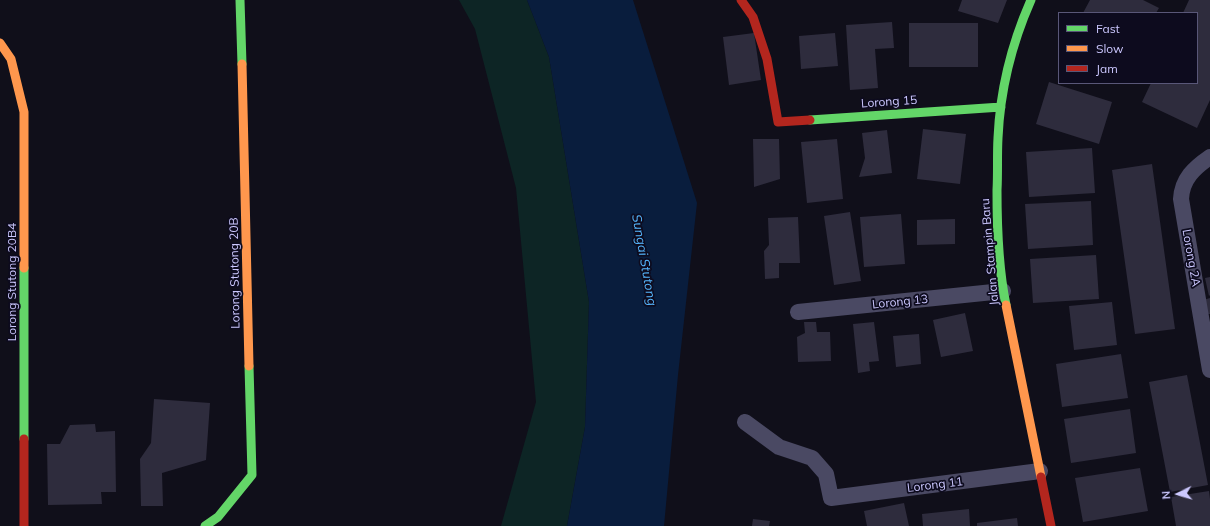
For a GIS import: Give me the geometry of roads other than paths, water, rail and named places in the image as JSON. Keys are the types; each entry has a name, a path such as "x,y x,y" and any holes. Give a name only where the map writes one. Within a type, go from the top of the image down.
{"street":[{"name":"Lorong Stutong 20B","path":"205,526 218,517 252,474 240,0"},
{"name":"Lorong 15","path":"741,0 753,17 767,59 778,122 1001,107"},
{"name":"Jalan Stampin Baru","path":"1031,0 1022,20 1010,62 1001,107 998,138 997,222 1003,291 1051,526"},
{"name":"Lorong Stutong 20B4","path":"0,43 11,59 24,112 24,526"},
{"name":"Lorong 2A","path":"1210,147 1206,160 1187,178 1182,189 1182,199 1210,370"},
{"name":"Lorong 13","path":"798,312 1003,291"},
{"name":"Lorong 11","path":"745,422 779,447 812,458 826,474 831,498 1040,471"}],"water":[{"name":"Sungai Stutong","path":"527,0 633,0 697,203 678,375 664,526 567,526 585,427 589,302 549,57"}]}
